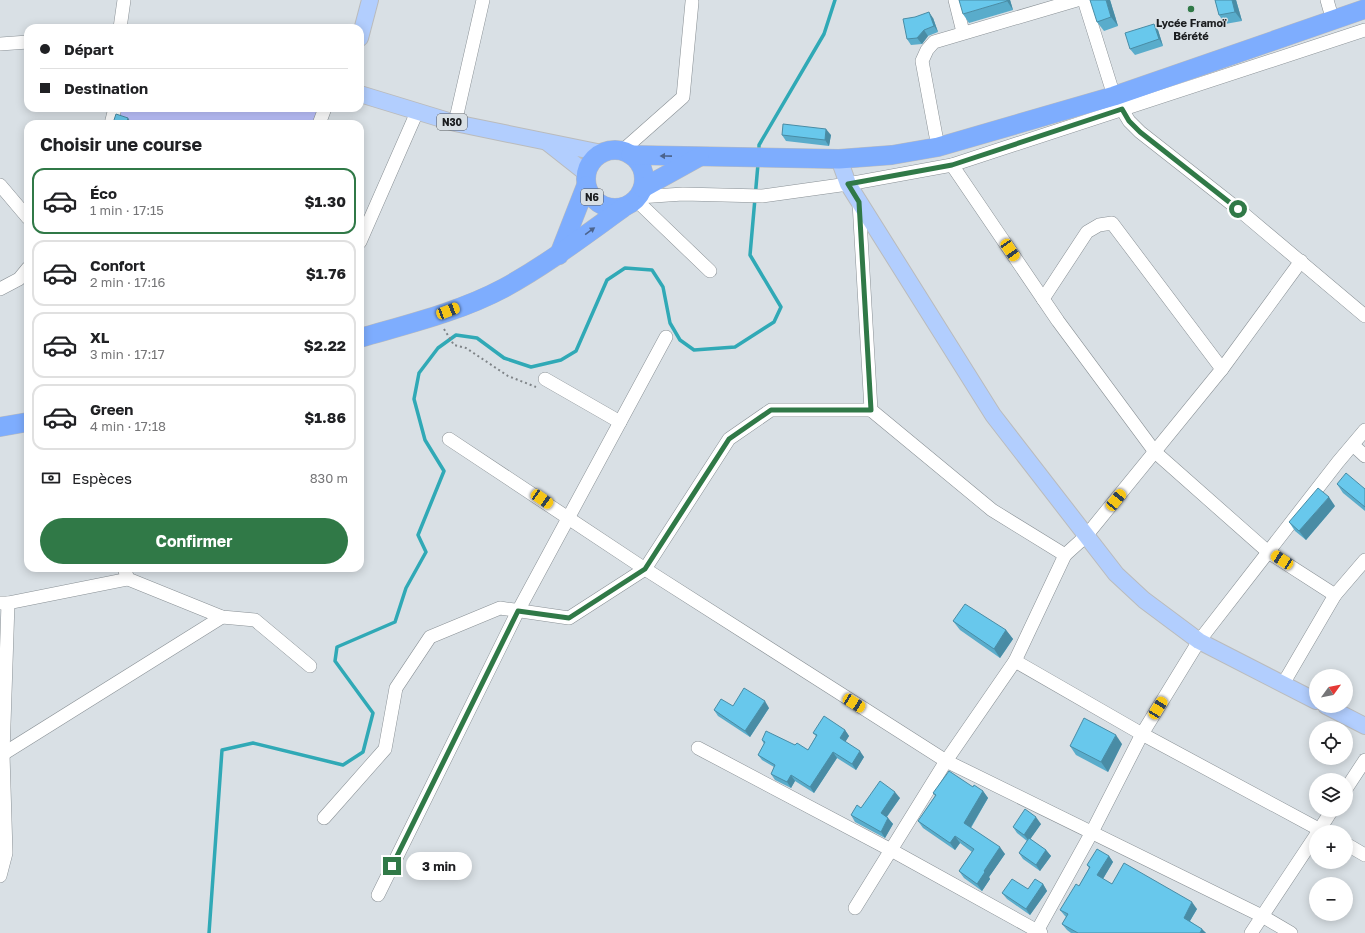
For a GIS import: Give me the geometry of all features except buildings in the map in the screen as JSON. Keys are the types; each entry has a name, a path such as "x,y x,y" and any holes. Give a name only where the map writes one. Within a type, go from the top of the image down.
{"highway":[{"name":"N6","path":"559,254 586,180 589,165 602,153 611,150 626,153 701,156 838,159 892,155 938,147 1118,103 1365,9"},
{"path":"626,153 642,170 635,198"},
{"name":"N6","path":"586,180 592,198 603,206 615,209 701,156"},
{"name":"N6","path":"364,337 438,315 502,288 559,254 635,198"},
{"path":"0,427 24,423"}],"main road":[{"path":"364,24 370,0"},
{"name":"N30","path":"364,95 455,123 602,153"},
{"name":"N30","path":"547,142 586,180"},
{"path":"838,159 848,184 993,415 1116,574 1144,600 1199,641 1309,697"},
{"path":"1340,713 1365,726"}],"street":[{"path":"121,24 124,0"},
{"path":"455,123 483,0"},
{"path":"955,0 963,32"},
{"path":"938,147 922,61 927,50 934,42 963,32 1077,0"},
{"path":"1084,0 1118,103 1129,121 1140,132 1238,209 1365,316"},
{"path":"1326,0 1333,21"},
{"path":"626,153 683,97 692,2"},
{"path":"635,198 683,194 762,196 848,184 952,165 1118,103 1365,30"},
{"path":"0,44 24,42"},
{"path":"364,233 417,112"},
{"path":"952,165 1043,299 1155,452 1268,552 1335,595"},
{"path":"0,186 24,213"},
{"path":"635,198 710,271"},
{"path":"859,202 871,410"},
{"path":"1043,299 1087,232 1099,225 1112,223 1222,369"},
{"path":"855,908 946,761 1015,661 1065,555 1086,536 1222,369 1300,261"},
{"path":"0,289 19,279 24,273"},
{"path":"378,895 539,570 666,337"},
{"path":"545,379 620,422"},
{"path":"324,818 385,749 396,688 430,637 500,608 569,618 645,569 729,439 771,410 871,410 992,510 1065,555"},
{"path":"698,748 891,850 1038,932 1092,832 1142,734 1199,641 1338,462 1365,430"},
{"path":"449,438 645,569 946,761 1262,916 1291,933"},
{"path":"1353,445 1365,456"},
{"path":"1283,684 1335,595 1365,560"},
{"path":"0,876 6,852 3,754 4,603 126,573 222,617 255,620 310,666"},
{"path":"3,754 222,617"},
{"path":"1015,661 1142,734 1309,826"},
{"path":"1353,778 1365,760"},
{"path":"1251,933 1309,847"},
{"path":"1353,848 1365,854"}],"path":[{"path":"447,335 454,344 466,348 508,376 536,387 545,379"}],"shaded area":[{"path":"119,112 318,112 316,120 117,120"}],"waterway":[{"path":"759,152 759,145 824,34 835,0"},
{"path":"209,933 222,750 253,743 343,765 363,752 373,713 335,661 337,647 395,622 406,588 426,552 418,535 444,471 425,440 414,399 419,373 438,348 456,335 477,338 504,358 531,367 561,360 576,351 607,280 625,268 652,270 663,287 670,323 680,340 694,350 735,347 774,322 781,307 750,255 758,164"}],"place":[{"name":"Lycée Framoï Bérété","path":"1191,9"}],"route":[{"path":"392,866 518,611 569,618 645,569 729,439 771,410 871,410 859,202 848,184 952,165 1122,109 1129,121 1140,132 1238,209"}]}
